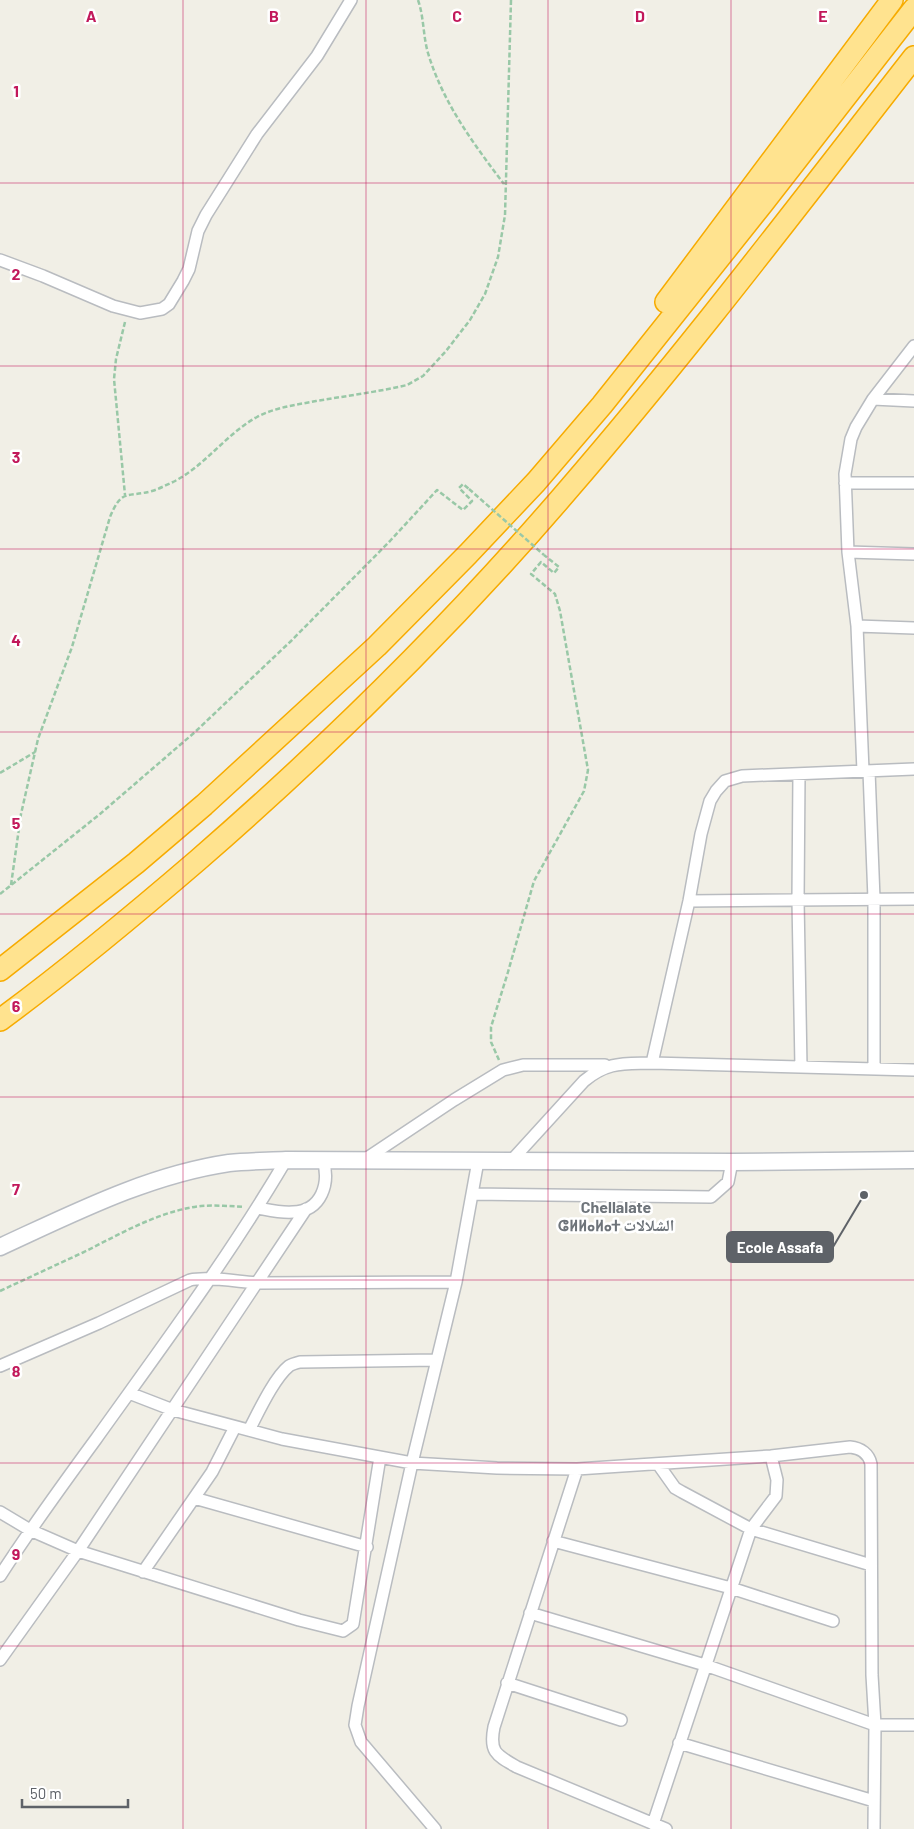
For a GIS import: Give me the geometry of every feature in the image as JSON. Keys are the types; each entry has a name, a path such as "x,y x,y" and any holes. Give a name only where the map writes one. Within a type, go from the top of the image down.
{"highway":[{"path":"657,335 659,317 666,301 892,0"},
{"path":"0,970 151,850 204,805 376,646 468,554 536,482 602,405 914,9"},
{"path":"0,1020 140,910 244,820 358,715 450,621 567,492 678,360 914,57"}],"street":[{"path":"0,260 43,276 98,301 127,310 140,313 162,310 169,304 186,275 198,231 206,215 257,134 318,56 350,0"},
{"path":"874,1069 874,899 856,626 848,552 845,483 851,439 873,399 914,346"},
{"path":"873,399 914,401"},
{"path":"845,483 914,483"},
{"path":"848,552 914,554"},
{"path":"856,626 914,628"},
{"path":"652,1063 689,901 701,834 710,801 716,791 725,781 742,776 914,769"},
{"path":"799,774 798,900 801,1067"},
{"path":"689,901 914,899"},
{"path":"364,1160 503,1070 523,1065 652,1063 914,1070"},
{"path":"511,1161 584,1080 610,1065"},
{"path":"0,1576 30,1530 209,1280 258,1208 286,1160"},
{"path":"0,1247 134,1188 177,1174 230,1163 286,1160 732,1162 914,1160"},
{"path":"258,1208 295,1212 315,1204 323,1194 326,1182 323,1160"},
{"path":"435,1829 361,1742 355,1725 412,1462 456,1282 478,1161"},
{"path":"472,1194 711,1197 728,1182 732,1162"},
{"path":"0,1660 78,1551 306,1209"},
{"path":"0,1366 99,1323 190,1280 200,1278 257,1283 456,1282"},
{"path":"249,1430 280,1376 289,1366 300,1362 437,1360"},
{"path":"129,1392 172,1410 282,1439 412,1462 497,1468 576,1469 771,1456 850,1447 862,1450 867,1455 870,1464 872,1675 875,1725 874,1829"},
{"path":"143,1572 220,1459 235,1427"},
{"path":"653,1824 751,1530 776,1496 778,1480 771,1456"},
{"path":"0,1512 30,1530 78,1551 299,1620 342,1630 353,1624 367,1547 380,1457"},
{"path":"658,1464 675,1488 751,1530 872,1566"},
{"path":"576,1469 492,1737 492,1748 498,1757 517,1767 666,1829"},
{"path":"194,1498 367,1547"},
{"path":"553,1541 731,1588 833,1621"},
{"path":"530,1612 705,1665 875,1725 914,1725"},
{"path":"508,1684 621,1720"},
{"path":"679,1744 874,1800"}],"path":[{"path":"418,0 428,54 453,112 469,138 504,185"},
{"path":"11,886 21,814 35,752 72,647 110,516 120,498 125,495 152,491 175,481 197,466 256,417 278,408 393,388 406,385 423,376 446,351 470,320 485,294 498,257 504,215 511,0"},
{"path":"125,495 114,379 116,359 127,310"},
{"path":"0,894 100,814 195,732 291,641 390,541 437,490 463,510 472,501 459,488 463,484 559,567 554,573 540,562 531,574 555,594 560,611 588,770 584,791 534,881 490,1027 490,1042 503,1070"},
{"path":"0,773 35,752"},
{"path":"0,1291 124,1231 160,1217 203,1206 258,1208"}],"place":[{"name":"Ecole Assafa","path":"864,1195"}],"district":[{"name":"Chellalate ⵛⵍⵍⴰⵍⴰⵜ الشلالات","path":"616,1216"}]}
